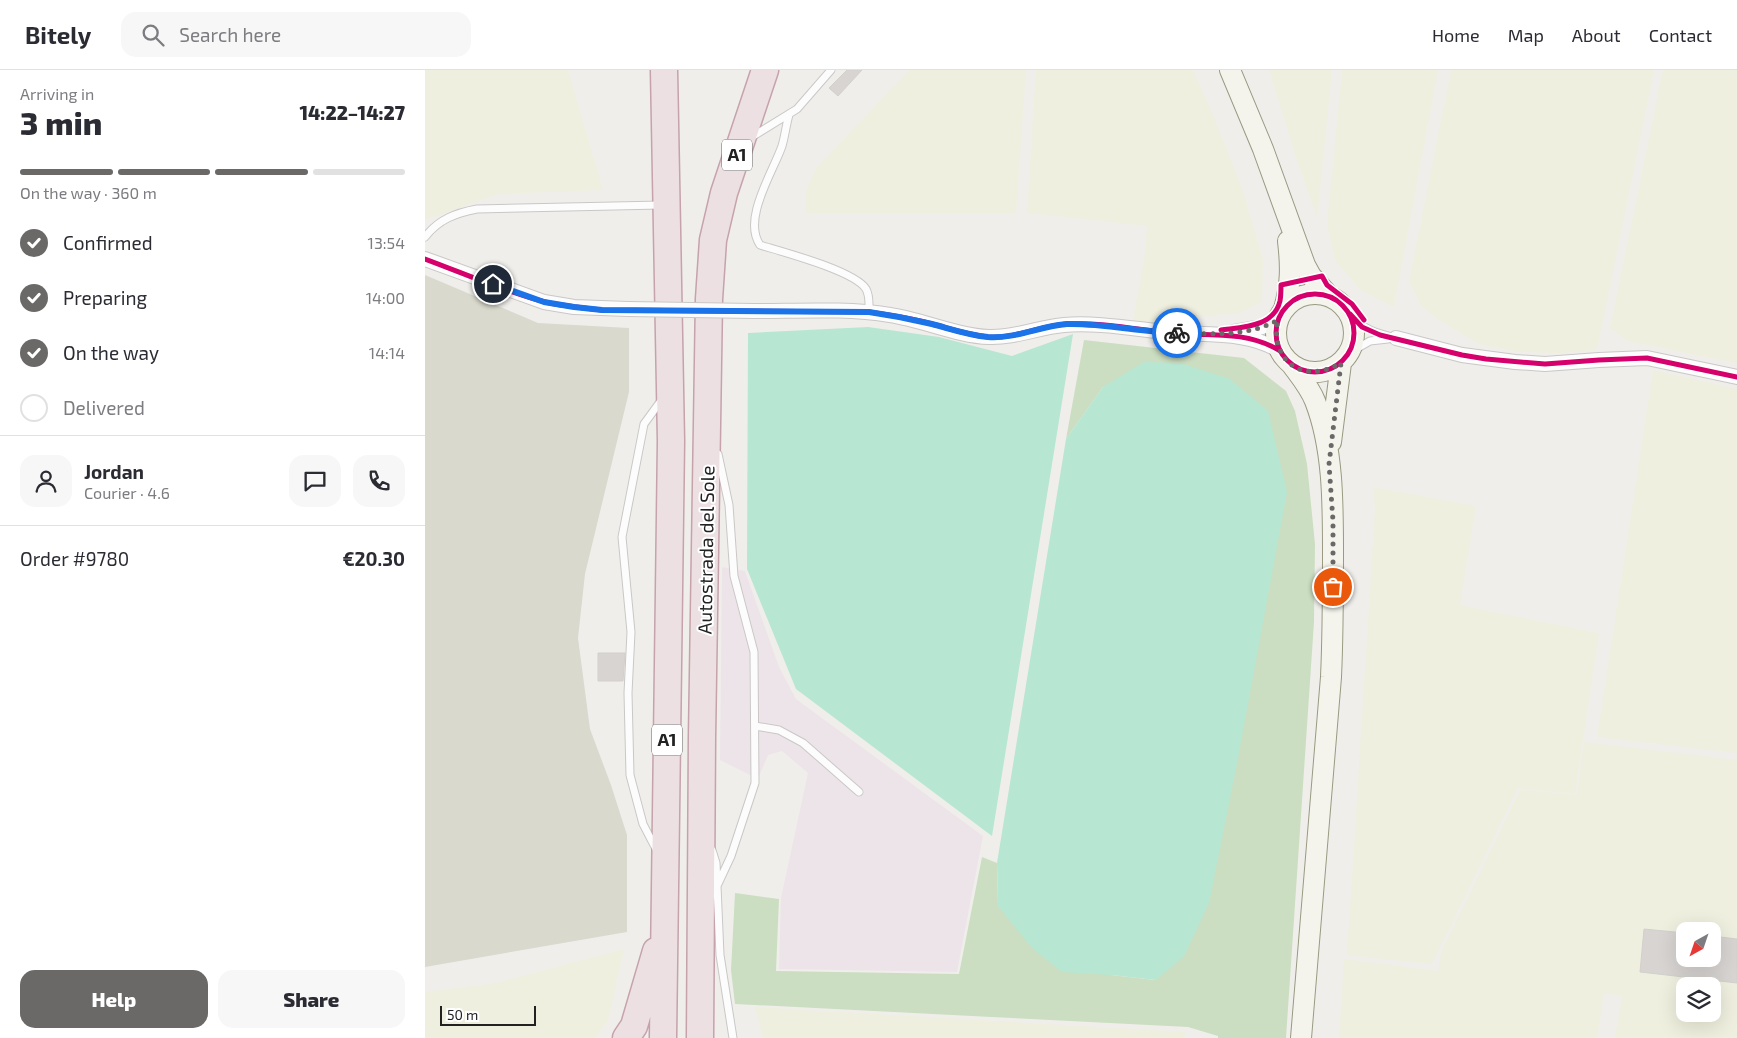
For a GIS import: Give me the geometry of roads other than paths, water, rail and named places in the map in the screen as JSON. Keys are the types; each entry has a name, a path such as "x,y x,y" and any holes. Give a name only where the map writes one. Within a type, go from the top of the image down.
{"highway":[{"name":"Autostrada del Sole","path":"663,1038 671,441 664,70"},
{"name":"Autostrada del Sole","path":"700,1036 701,818 709,299 713,240 724,193 765,70"},
{"path":"626,1038 634,1026 666,919"}],"main road":[{"path":"1230,70 1263,149 1305,265 1313,278 1330,297 1341,304 1350,314 1354,327 1354,340 1345,358 1329,464"},
{"path":"1281,197 1291,266 1290,283 1275,330 1276,341 1314,399 1324,432 1329,464 1333,521 1331,677 1301,1038"},
{"path":"1281,315 1293,300 1305,295 1317,294 1330,297"},
{"path":"1286,358 1304,371 1317,373 1329,370 1345,358"}],"street":[{"path":"425,259 544,302 574,307 869,312 908,318 965,334 990,337 1012,336 1047,327 1074,324 1254,339 1270,345 1286,358"},
{"path":"1216,335 1262,327 1281,315"},
{"path":"1395,338 1462,355 1515,362 1545,364 1647,358 1737,377"}],"lane":[{"path":"741,143 797,109 831,70"},
{"path":"789,115 782,144 756,210 753,222 756,240 760,245 838,271 862,284 867,290 869,312"},
{"path":"425,237 431,228 442,220 456,213 477,210 666,205"},
{"path":"1350,314 1362,327 1395,338"},
{"path":"1345,358 1369,341 1395,338"},
{"name":"A1","path":"666,868 643,824 630,775 628,693 631,632 622,537 644,424 670,388"},
{"path":"708,412 714,440"},
{"path":"701,910 717,886 731,856 755,783 754,652 734,576 729,505 717,449"},
{"path":"755,726 779,730 803,743 859,792"},
{"path":"701,818 716,863 720,954 733,1038"}]}
